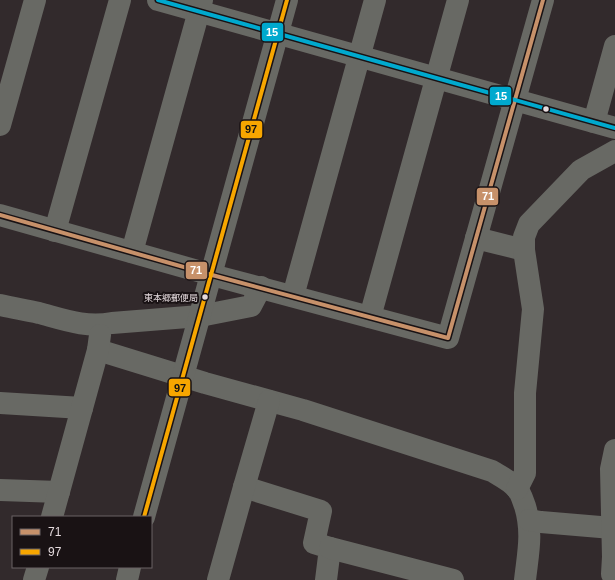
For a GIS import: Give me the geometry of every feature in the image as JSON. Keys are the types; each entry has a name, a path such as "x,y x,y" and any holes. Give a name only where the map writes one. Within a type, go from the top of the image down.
{"street":[{"path":"0,125 34,0"},
{"path":"55,231 120,0"},
{"path":"158,0 201,6 278,33 615,128"},
{"path":"144,516 287,0"},
{"path":"293,296 375,0"},
{"path":"370,317 458,0"},
{"path":"0,215 212,275 448,338 543,0"},
{"path":"132,252 201,6"},
{"path":"594,122 615,46"},
{"path":"517,489 525,473 525,393 533,309 524,250 524,237 529,224 581,170 615,151"},
{"path":"476,238 524,250"},
{"path":"0,305 85,325 101,325 142,320 200,316 251,306 261,287"},
{"path":"52,516 98,350 101,325"},
{"path":"98,350 311,413 492,471 517,489 523,501 529,520 530,537 525,580"},
{"path":"218,580 269,401"},
{"path":"0,403 82,408"},
{"path":"614,462 612,528 614,556 612,574 615,580"},
{"path":"244,487 321,510 314,543 453,580"},
{"path":"0,490 59,492"},
{"path":"529,520 546,523 612,528"},
{"path":"326,580 330,548"},
{"path":"34,580 38,568"},
{"path":"127,580 130,568"}],"transit line":[{"name":"15","path":"158,0 615,128"},
{"name":"97","path":"144,516 287,0"},
{"name":"71","path":"0,215 212,275 448,338 543,0"}],"place":[{"name":"東本郷郵便局","path":"205,297"}]}
